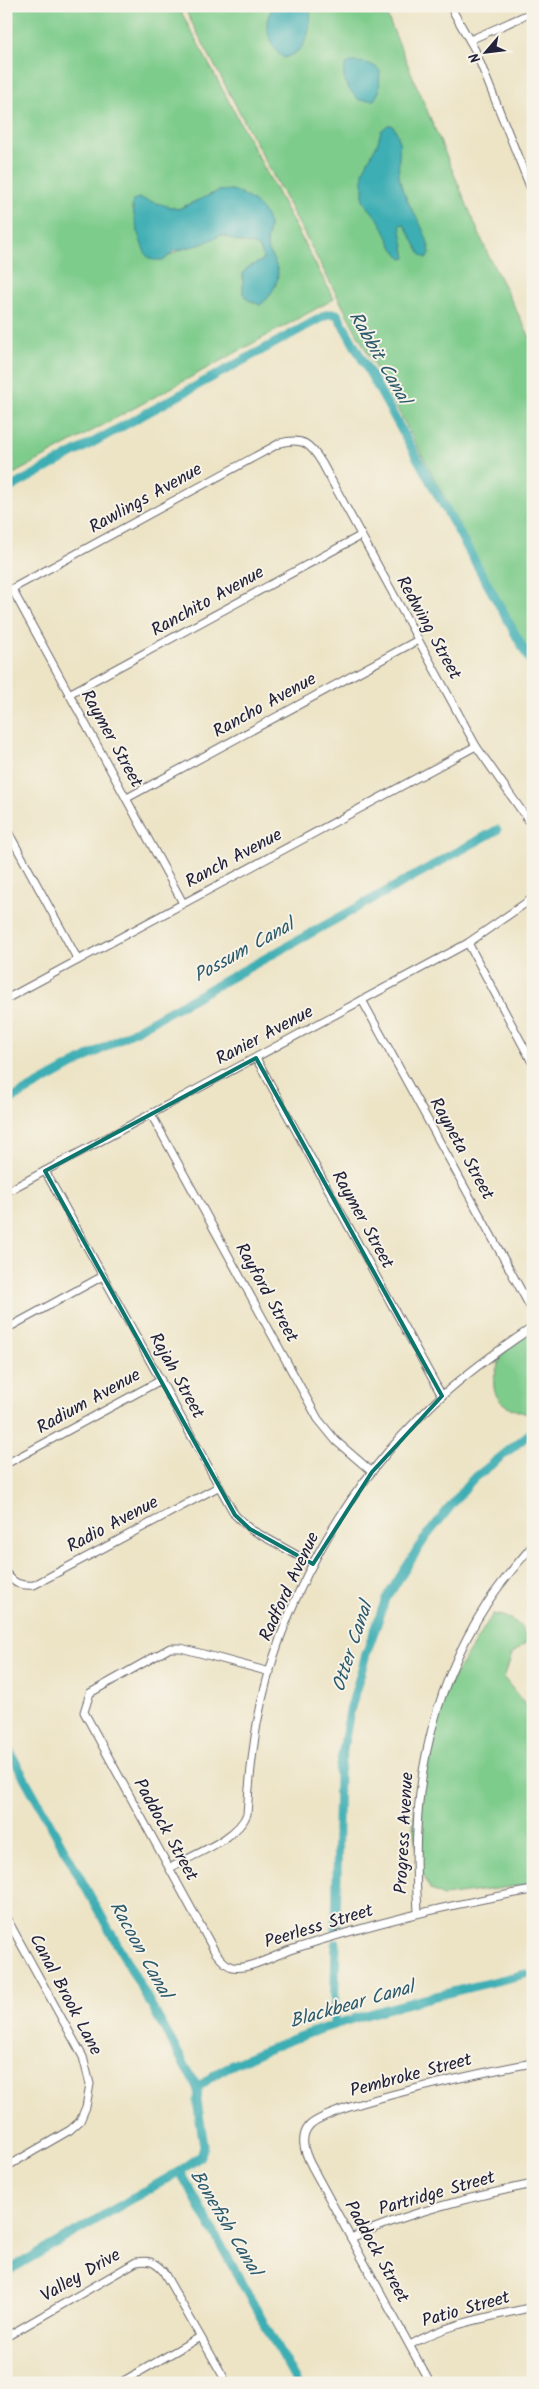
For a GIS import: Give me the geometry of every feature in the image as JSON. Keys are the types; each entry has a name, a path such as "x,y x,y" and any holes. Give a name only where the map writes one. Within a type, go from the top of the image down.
{"street":[{"path":"450,6 470,40 533,194"},
{"path":"470,40 533,12"},
{"name":"Rawlings Avenue","path":"9,591 280,443 293,440 303,441"},
{"name":"Redwing Street","path":"303,441 317,454 476,746 533,827"},
{"name":"Ranchito Avenue","path":"69,694 360,536"},
{"name":"Raymer Street","path":"9,591 69,694 183,903"},
{"name":"Rancho Avenue","path":"127,798 418,640"},
{"name":"Ranch Avenue","path":"6,1000 476,746"},
{"path":"6,828 78,960"},
{"name":"Ranier Avenue","path":"6,1192 468,943 533,898"},
{"path":"468,943 533,1064"},
{"name":"Rayneta Street","path":"362,1000 533,1312"},
{"name":"Raymer Street","path":"256,1058 442,1396"},
{"name":"Rayford Street","path":"151,1114 318,1419 336,1442 372,1472"},
{"name":"Rajah Street","path":"45,1171 235,1515 242,1522 313,1564"},
{"path":"6,1329 103,1276"},
{"name":"Radford Avenue","path":"170,1868 234,1833 244,1824 247,1814 257,1723 270,1672 290,1614 313,1564 343,1513 372,1472 415,1422 442,1396 497,1351 533,1327"},
{"name":"Radium Avenue","path":"6,1464 160,1380"},
{"name":"Radio Avenue","path":"6,1573 11,1580 22,1586 34,1585 218,1486"},
{"name":"Progress Avenue","path":"418,1912 418,1803 427,1742 437,1708 467,1637 488,1601 533,1545"},
{"name":"Paddock Street","path":"232,1967 224,1962 215,1952 84,1712 90,1693 170,1648 181,1648 270,1672"},
{"name":"Peerless Street","path":"232,1967 248,1965 322,1940 418,1912 533,1890"},
{"name":"Canal Brook Lane","path":"6,1917 84,2058 90,2084 86,2107 80,2121 70,2130 6,2167"},
{"name":"Pembroke Street","path":"304,2134 310,2125 331,2113 430,2086 533,2063"},
{"name":"Paddock Street","path":"304,2134 303,2146 307,2157 430,2383"},
{"name":"Partridge Street","path":"351,2238 377,2226 435,2207 533,2184"},
{"name":"Valley Drive","path":"6,2337 136,2262 148,2260 157,2264 163,2271 227,2383"},
{"name":"Patio Street","path":"410,2345 422,2338 453,2326 533,2307"},
{"path":"120,2383 200,2337"}],"highlighted area":[{"path":"256,1058 442,1396 372,1472 313,1564 250,1529 235,1515 45,1171"}],"green space":[{"path":"6,6 178,6 334,299 6,478","holes":["219,191 241,193 259,208 269,225 267,247 278,271 270,295 260,305 247,299 243,293 243,273 247,268 263,260 262,254 257,247 221,235 170,255 164,260 148,257 138,234 135,215 131,208 159,205 178,209"]},
{"path":"183,6 383,6 489,257 533,343 533,664"},
{"path":"533,1330 533,1415 505,1405 495,1393 494,1385 500,1359 504,1353"},
{"path":"493,1614 510,1619 519,1625 528,1641 512,1654 504,1678 527,1707 533,1721 533,1884 443,1896 430,1889 421,1871 413,1827 415,1805 447,1687"}],"water":[{"path":"273,6 311,6 309,31 303,45 292,55 284,58 277,52 268,32 267,20"},
{"path":"351,62 370,64 380,71 379,92 374,100 359,100 346,84 344,69 346,64"},
{"path":"388,125 392,125 398,138 399,174 403,190 428,243 430,253 426,258 421,255 404,224 400,225 406,258 402,259 393,248 379,220 363,201 363,171 378,142 381,131"},
{"path":"232,190 244,195 256,204 268,220 267,246 278,273 276,284 271,294 260,305 247,299 243,293 243,274 247,268 263,260 261,251 256,246 221,235 202,244 174,251 164,260 154,260 148,257 137,229 133,211 133,200 139,198 178,209 219,191"},
{"path":"533,441 533,481 526,443"}],"waterway":[{"name":"Rabbit Canal","path":"6,490 328,314 337,314 533,666"},
{"name":"Possum Canal","path":"6,1102 497,830"},
{"name":"Otter Canal","path":"336,1929 339,1772 350,1711 366,1654 386,1599 425,1538 471,1481 533,1431"},
{"name":"Racoon Canal","path":"6,1745 198,2089 197,2101 204,2146 201,2156 180,2171"},
{"name":"Otter Canal","path":"334,2024 336,1943"},
{"name":"Blackbear Canal","path":"198,2089 219,2072 235,2064 324,2028 390,2008 525,1974"},
{"name":"Bonefish Canal","path":"6,2272 180,2171 297,2383"}]}
